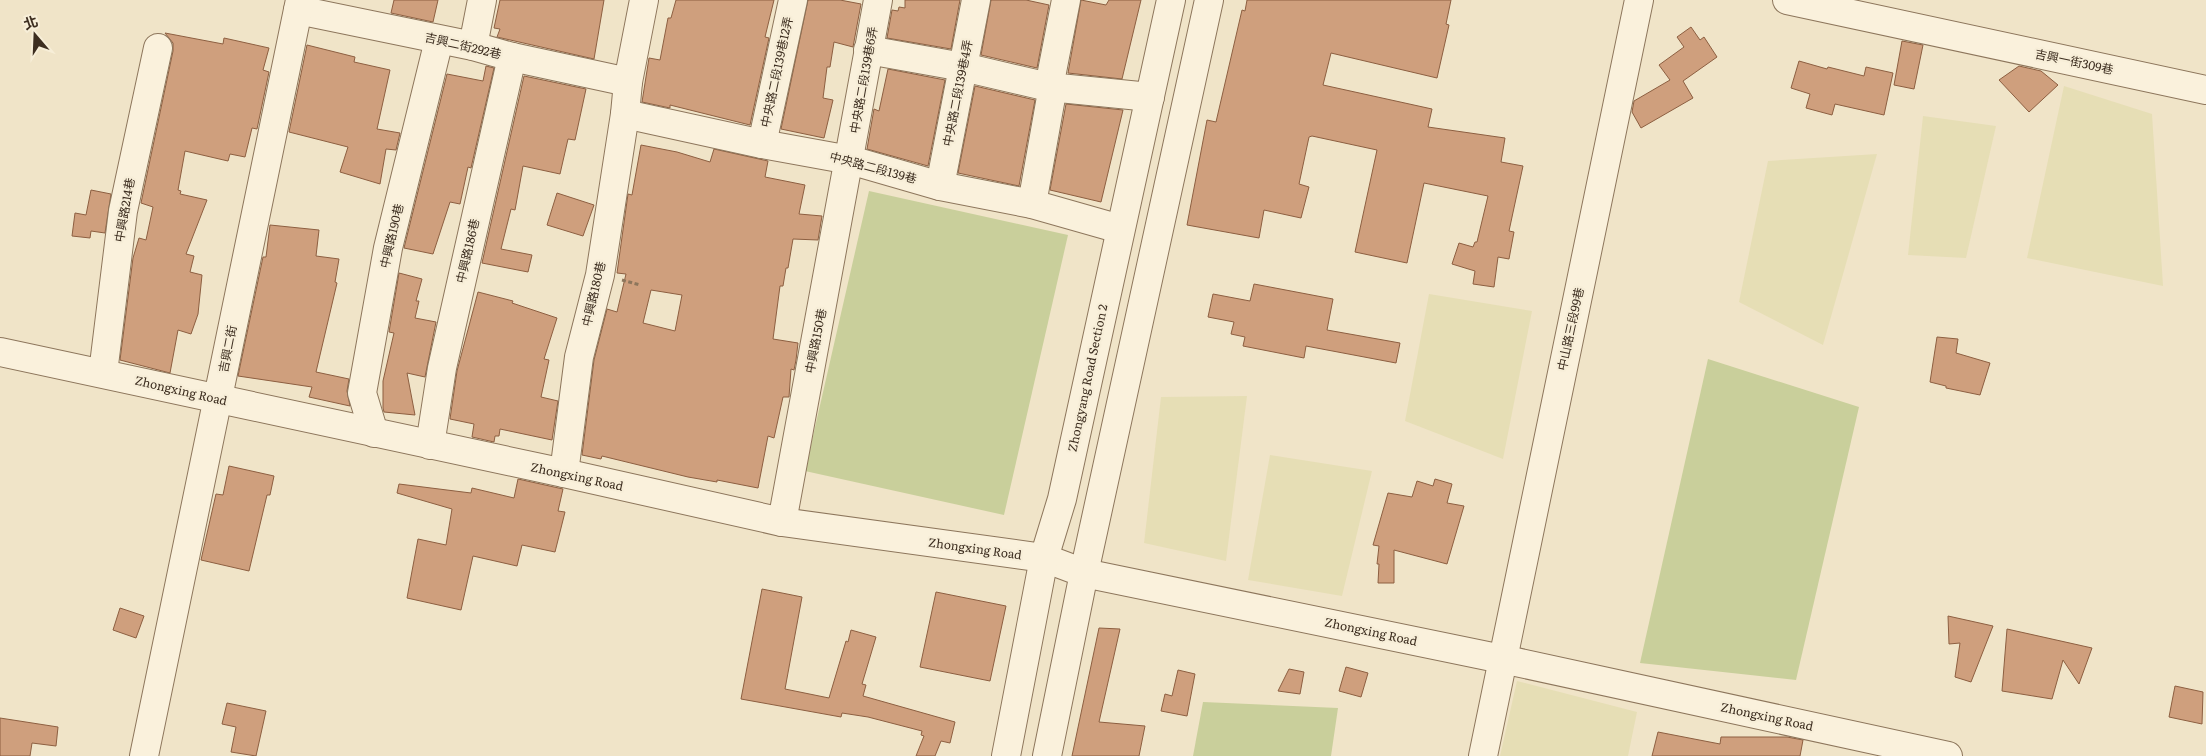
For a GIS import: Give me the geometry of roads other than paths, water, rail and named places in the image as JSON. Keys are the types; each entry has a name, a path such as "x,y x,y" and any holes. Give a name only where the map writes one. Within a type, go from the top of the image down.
{"street":[{"path":"473,46 482,0"},
{"name":"中興路180巷","path":"564,473 579,357 600,275 625,114 628,82 644,0"},
{"name":"中央路二段139巷12弄","path":"762,144 793,0"},
{"name":"中央路二段139巷6弄","path":"850,160 878,0"},
{"name":"中央路二段139巷4弄","path":"940,186 976,0"},
{"path":"1032,204 1066,0"},
{"name":"Zhongyang Road Section 2","path":"1006,756 1044,558 1062,500 1171,0"},
{"path":"1047,756 1084,573 1208,0"},
{"name":"中山路三段99巷","path":"1483,756 1639,0"},
{"name":"吉興一街309巷","path":"1786,0 2206,90"},
{"name":"吉興二街292巷","path":"299,5 512,57 628,82"},
{"name":"吉興二街","path":"144,756 299,5"},
{"name":"中興路190巷","path":"374,433 362,393 388,248 440,40"},
{"name":"中興路214巷","path":"103,374 122,212 158,48"},
{"path":"868,50 963,67 1051,86 1150,97"},
{"name":"中興路186巷","path":"430,445 442,368 512,57"},
{"name":"中央路二段139巷","path":"625,114 762,144 850,160 940,186 1032,204 1120,229"},
{"name":"中興路150巷","path":"782,522 850,160"},
{"name":"Zhongxing Road","path":"0,352 564,473 782,522 1044,558 1084,573 1502,659 1948,756"}]}
